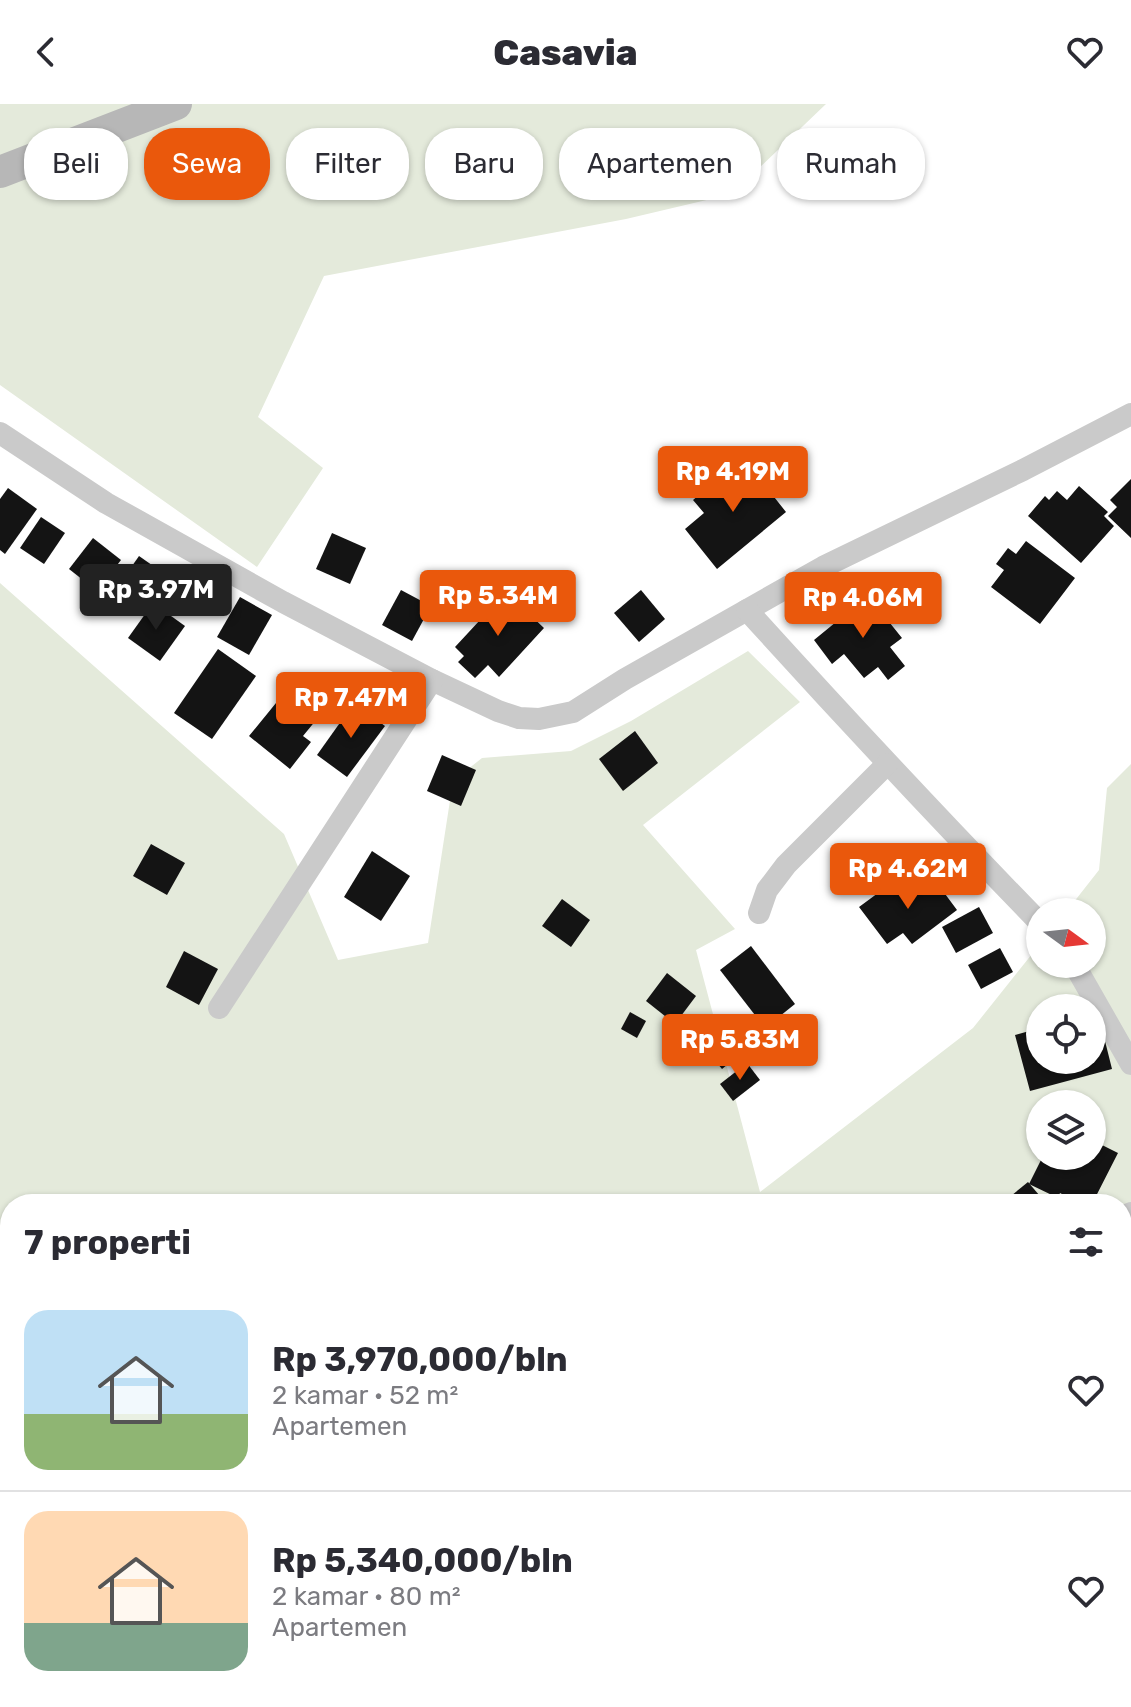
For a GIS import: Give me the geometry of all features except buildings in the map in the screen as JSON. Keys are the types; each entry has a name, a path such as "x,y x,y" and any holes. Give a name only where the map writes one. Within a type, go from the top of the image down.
{"main road":[{"path":"0,172 176,104"}],"street":[{"path":"0,433 106,503 283,602 498,711 519,718 539,719 573,712 625,679 823,567 1131,414"},
{"path":"747,610 887,764 1026,908"},
{"path":"219,1008 432,680"},
{"path":"759,913 767,890 786,865 887,764"},
{"path":"1082,978 1131,1064"}],"green space":[{"path":"0,104 826,104 801,128 777,128 777,151 761,166 761,128 559,128 559,200 707,200 626,219 324,276 258,417 323,468 257,567 0,385"},
{"path":"0,583 284,834 338,960 428,943 453,781 482,758 571,751 631,721 748,651 800,702 643,825 735,929 696,950 760,1192 973,1028 1026,962 1026,978 1106,978 1106,898 1077,898 1099,870 1107,788 1131,764 1131,1194 0,1194"}]}
